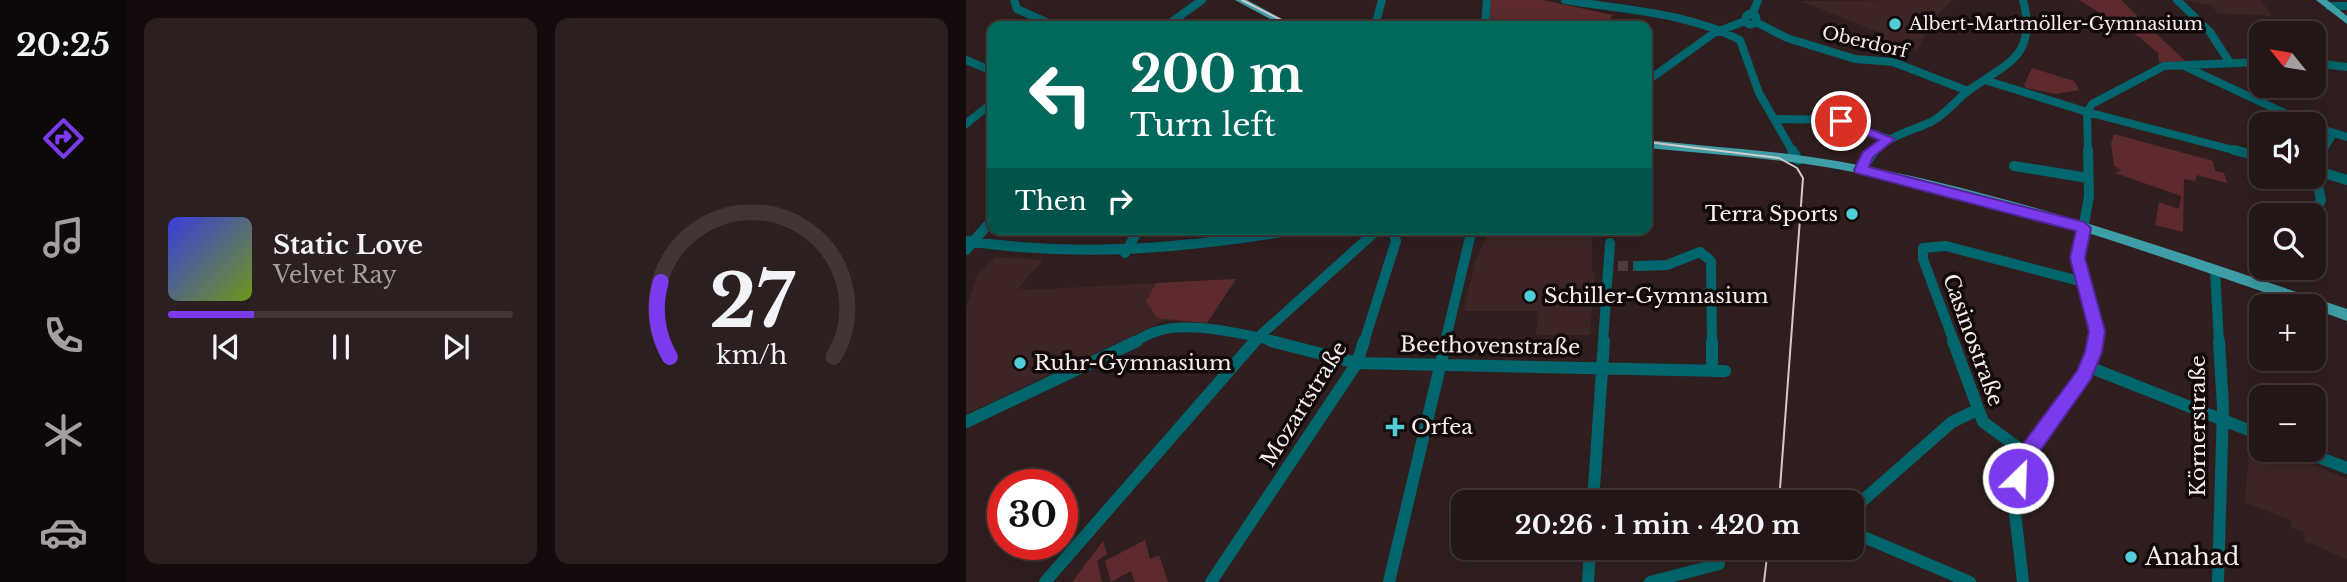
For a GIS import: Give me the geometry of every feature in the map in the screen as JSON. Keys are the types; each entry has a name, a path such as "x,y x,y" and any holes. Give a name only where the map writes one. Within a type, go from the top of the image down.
{"main road":[{"path":"1240,0 1277,21"},
{"path":"2325,3 2347,20"},
{"path":"1652,145 1798,160 1861,170 2084,228 2347,316"}],"street":[{"path":"1014,0 1017,9 1044,21"},
{"path":"1172,21 1202,0"},
{"path":"1376,21 1382,0"},
{"path":"1485,21 1487,0"},
{"path":"1565,0 1696,22 1740,40 1758,88 1798,160"},
{"path":"1652,78 1721,30 1745,21 1744,16 1754,18 1758,0"},
{"path":"1861,170 1867,155 1889,139 1945,114 1968,91 2007,67 2022,49 2027,17 2023,0"},
{"path":"2177,0 2210,32 2230,63"},
{"path":"2325,3 2347,6"},
{"name":"Oberdorf","path":"1754,18 1787,38 1855,59 1893,62 1968,91"},
{"path":"966,60 987,69"},
{"path":"2023,582 2014,513 2018,478 2027,454 2089,366 2097,331 2078,258 2088,208 2087,112 2092,104 2158,68 2249,62"},
{"path":"2326,64 2347,67"},
{"path":"2182,65 2282,112"},
{"path":"1988,80 2087,112 2249,154"},
{"path":"966,124 987,107"},
{"path":"1776,120 1824,117 1858,125 1889,139"},
{"path":"2326,132 2347,137"},
{"path":"2326,146 2332,135"},
{"path":"2014,166 2088,178"},
{"path":"2326,172 2347,180"},
{"path":"968,244 987,225"},
{"path":"1125,253 1136,235"},
{"path":"968,244 1030,251 1125,253 1165,251 1265,235"},
{"path":"1045,582 1258,337 1370,235"},
{"name":"Mozartstraße","path":"1210,582 1357,363 1396,235"},
{"path":"1389,582 1471,235"},
{"path":"1594,490 1602,368 1613,266 1610,243"},
{"name":"Casinostraße","path":"2027,454 1983,422 1923,259 1923,248 1947,246 2083,282"},
{"name":"Beethovenstraße","path":"966,422 1157,331 1173,328 1258,337 1357,363 1718,371 1711,261 1700,252 1667,265 1638,266"},
{"name":"Körnerstraße","path":"2215,271 2222,418 2218,582"},
{"path":"2089,366 2249,430"},
{"path":"1864,499 1952,422 1977,410"},
{"path":"2326,460 2347,468"},
{"path":"1864,535 1970,582"},
{"path":"1588,582 1589,560"},
{"path":"1650,582 1719,564"}],"shaded area":[{"path":"1491,0 1543,0 1613,15 1609,21 1489,21"},
{"name":"Albert-Martmöller-Gymnasium","path":"1953,0 1934,18 1917,50 1899,43 1897,46 1879,42 1884,34 1801,1"},
{"path":"2079,0 2121,0 2185,61 2159,62 2158,53 2139,37"},
{"path":"2181,0 2261,0 2272,16 2217,13 2212,5"},
{"path":"2032,68 2074,81 2079,90 2056,94 2026,88 2024,85"},
{"path":"2114,134 2213,161 2215,171 2224,173 2227,183 2197,175 2195,181 2184,179 2183,232 2155,225 2159,202 2179,209 2181,196 2115,173 2121,170 2114,166 2111,143"},
{"name":"Schiller-Gymnasium","path":"1487,235 1592,235 1592,272 1595,273 1590,335 1536,335 1539,311 1464,311 1475,262"},
{"name":"Ruhr-Gymnasium","path":"995,257 1043,260 1018,288 1026,290 1236,279 1207,323 1166,320 966,414 966,308 977,276"},
{"path":"1236,279 1207,323 1157,318 1146,301 1156,283"},
{"path":"2249,452 2249,462 2304,462 2347,479 2347,559 2305,541 2305,533 2291,527 2291,520 2245,502"},
{"path":"1145,540 1150,559 1159,555 1168,582 1135,582 1131,571 1111,582 1105,561"},
{"path":"1103,541 1107,554 1097,561 1102,582 1072,582"}],"tunnel":[{"path":"1618,266 1638,266"}],"tram line":[{"path":"1242,0 1283,21"},
{"path":"1652,143 1779,158 1797,168 1803,178 1780,490"},
{"path":"1764,582 1767,560"}],"place":[{"name":"Albert-Martmöller-Gymnasium","path":"1895,24"},
{"name":"Terra Sports","path":"1852,214"},
{"name":"Schiller-Gymnasium","path":"1530,296"},
{"name":"Ruhr-Gymnasium","path":"1020,363"},
{"name":"Orfea","path":"1395,427"},
{"name":"Anahad","path":"2131,557"}],"route":[{"path":"1841,121 1858,125 1889,139 1867,155 1861,170 2007,205 2084,228 2078,258 2097,331 2093,352 2085,374 2021,464 2018,478"}]}
